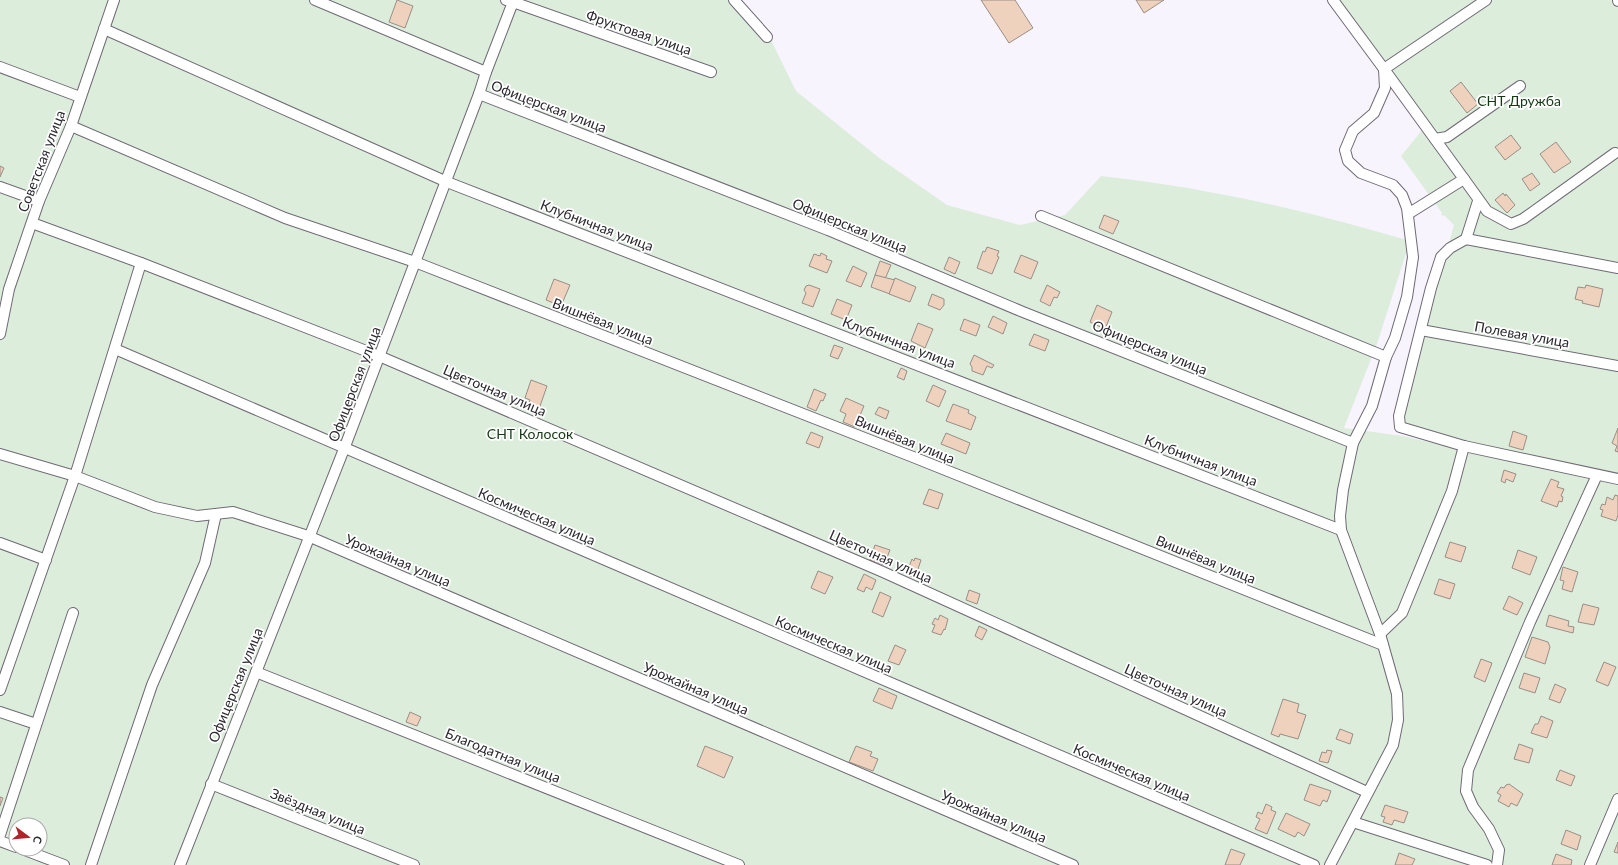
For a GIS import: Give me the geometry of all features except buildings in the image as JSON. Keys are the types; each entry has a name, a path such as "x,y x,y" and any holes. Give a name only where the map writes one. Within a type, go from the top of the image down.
{"street":[{"name":"Советская улица","path":"0,334 5,288 32,223 39,201 71,126 114,0"},
{"path":"315,0 486,72"},
{"path":"734,0 766,37"},
{"path":"1333,0 1464,178 1478,201 1487,211 1497,217 1510,224 1523,219 1614,153"},
{"path":"1384,69 1486,0"},
{"path":"479,94 510,1"},
{"name":"Фруктовая улица","path":"510,1 711,72"},
{"name":"Клубничная улица","path":"104,29 447,182 1341,530"},
{"path":"0,67 80,97"},
{"path":"1330,865 1393,745 1398,720 1397,694 1380,634 1341,530 1340,516 1343,490 1353,443 1372,406 1386,357 1395,338 1406,297 1413,257 1408,214 1402,195 1393,185 1361,173 1348,161 1345,150 1353,132 1374,113 1385,88 1384,69"},
{"path":"1435,139 1447,137 1520,86"},
{"name":"Офицерская улица","path":"180,865 308,536 344,449 447,182 479,94 828,230 1023,312 1353,443"},
{"name":"Вишнёвая улица","path":"71,126 285,218 415,262 920,460 1383,645"},
{"path":"1408,214 1464,178"},
{"path":"0,187 39,201"},
{"path":"1466,239 1478,201"},
{"path":"1041,216 1386,357"},
{"name":"Цветочная улица","path":"32,223 141,263 379,356 883,572 1367,792"},
{"path":"1618,268 1466,239 1450,248 1441,257 1431,288 1399,416 1400,427 1464,446 1597,476 1618,479"},
{"path":"0,690 75,476 141,263"},
{"name":"Полевая улица","path":"1421,330 1618,366"},
{"name":"Космическая улица","path":"115,349 344,449 1314,865"},
{"path":"1380,634 1402,613 1452,491 1464,446"},
{"name":"Урожайная улица","path":"0,454 75,476 154,507 197,516 233,512 308,536 1072,865"},
{"path":"1497,865 1499,850 1489,829 1473,807 1466,791 1468,770 1530,622 1597,476"},
{"path":"91,865 152,685 205,563 216,514"},
{"path":"0,543 46,560"},
{"path":"0,835 73,613"},
{"name":"Благодатная улица","path":"256,672 739,865"},
{"path":"0,712 36,724"},
{"name":"Звёздная улица","path":"211,784 414,865"},
{"path":"1590,865 1618,799"},
{"path":"1353,822 1486,865"},
{"path":"43,857 64,865"}],"green space":[{"name":"СНТ Колосок","path":"0,0 739,0 769,36 796,91 878,157 947,205 1020,225 1065,215 1101,176 1218,193 1257,201 1410,241 1377,344 1344,428 1403,436 1462,450 1398,424 1454,225 1445,216 1441,215 1442,213 1401,156 1423,129 1329,0 1618,0 1618,865 0,865"}],"park label":[{"name":"СНТ Дружба","path":"1519,100"}]}
